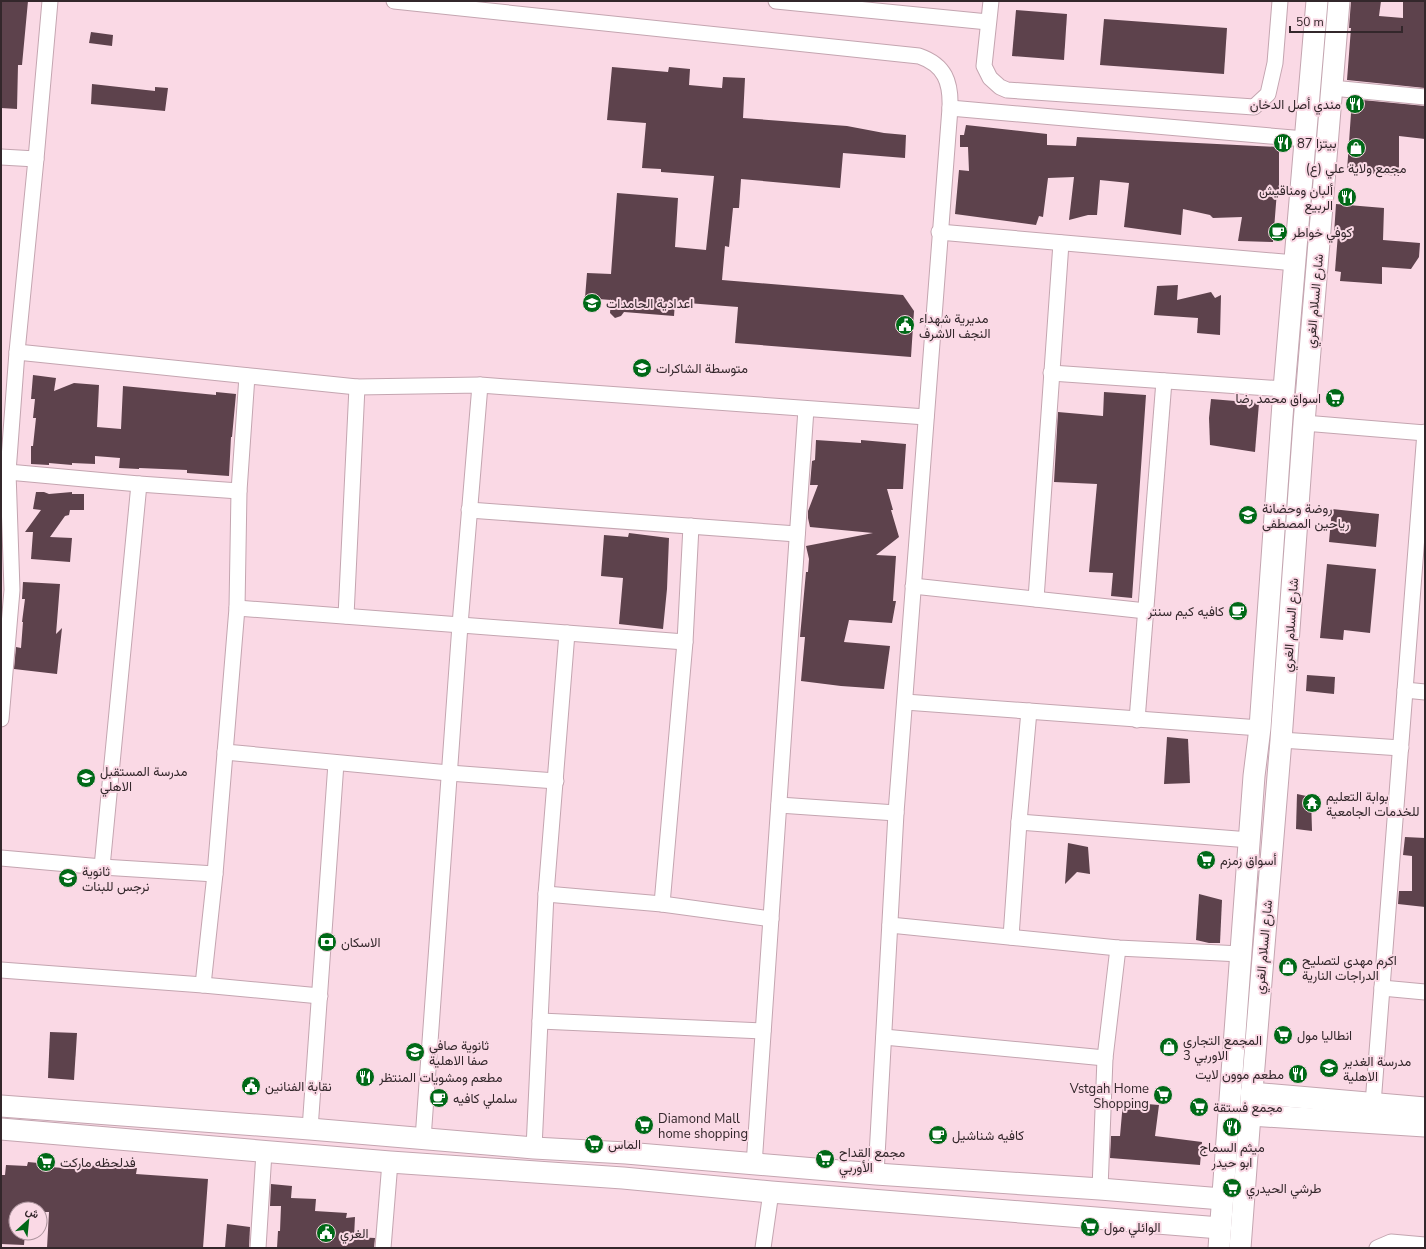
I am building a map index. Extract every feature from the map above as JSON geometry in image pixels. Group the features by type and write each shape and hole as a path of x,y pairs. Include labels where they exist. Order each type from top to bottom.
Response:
{"street":[{"path":"1,719 6,590 8,472 17,352 50,1"},
{"path":"394,1 919,56 934,63 945,75 949,83 950,108 939,232 896,813 876,1174"},
{"path":"776,1 841,4 988,22"},
{"path":"991,1 984,66 990,78 995,83 1007,90 1254,107 1268,94 1275,63 1280,1"},
{"name":"شارع السلام الغري","path":"1220,1238 1254,776 1260,728 1284,389 1317,1"},
{"name":"شارع السلام الغري","path":"1240,1248 1281,740 1304,423 1339,1"},
{"path":"1314,42 1335,44"},
{"path":"1332,88 1425,97"},
{"path":"950,108 1306,139"},
{"path":"1,157 36,159"},
{"path":"939,232 1295,263"},
{"path":"1036,599 1061,243"},
{"path":"17,352 357,387 480,385 926,417"},
{"path":"1051,373 1284,389"},
{"path":"203,985 215,874 237,608 239,491 247,376"},
{"path":"1137,720 1164,381"},
{"path":"423,1139 460,625 480,385"},
{"path":"346,616 357,387"},
{"path":"754,1165 806,409"},
{"path":"1304,423 1425,433 1419,583 1405,690 1373,1104"},
{"path":"8,472 139,484 239,491"},
{"path":"102,867 139,484"},
{"path":"469,510 798,534"},
{"path":"662,904 685,642 692,526"},
{"path":"913,586 1146,611"},
{"path":"237,608 685,642"},
{"path":"534,1148 546,894 567,633"},
{"path":"1405,690 1425,692"},
{"path":"905,702 1260,728"},
{"path":"1011,937 1029,711"},
{"path":"1281,740 1401,748"},
{"path":"225,752 449,773 556,781"},
{"path":"310,1129 336,763"},
{"path":"1254,776 1277,778"},
{"path":"779,804 896,813"},
{"path":"1019,822 1250,840"},
{"path":"1,858 102,867 215,874"},
{"path":"546,894 662,904 771,919"},
{"path":"890,925 1118,948 1241,954"},
{"path":"1100,1189 1105,1058 1118,948"},
{"path":"1,970 203,985 320,996"},
{"path":"1382,988 1425,992"},
{"path":"540,1021 763,1031"},
{"path":"884,1037 1105,1058"},
{"path":"1252,1093 1425,1108"},
{"path":"1,1106 310,1129 534,1148 626,1153 754,1165 1222,1199"},
{"path":"84,1136 87,1113"},
{"path":"1250,1115 1425,1126"},
{"path":"1,1129 390,1162 623,1178 1220,1238"},
{"path":"258,1248 264,1152"},
{"path":"623,1178 626,1153"},
{"path":"383,1248 390,1162"},
{"path":"763,1248 770,1192"},
{"path":"1377,1248 1391,1242 1425,1245"}],"building":[{"path":"1,1 28,1 22,65 18,65 17,109 1,108"},
{"path":"1351,1 1381,1 1379,16 1403,18 1403,1 1425,1 1425,88 1347,80 1351,28 1349,28"},
{"path":"1016,10 1067,14 1064,60 1012,56"},
{"path":"1104,19 1227,28 1224,74 1100,65"},
{"path":"91,32 113,35 112,46 89,43"},
{"path":"612,67 668,72 669,67 690,69 689,85 722,88 723,77 745,78 743,118 847,126 884,133 906,135 905,158 843,153 840,188 741,179 739,208 733,208 729,247 725,246 722,280 903,295 914,311 911,357 735,343 738,307 675,302 674,316 624,312 621,316 615,318 610,313 611,300 585,298 587,273 611,274 617,193 678,198 675,247 706,250 714,176 661,172 661,169 642,168 646,123 607,120"},
{"path":"92,84 155,91 155,87 168,88 165,111 91,104"},
{"path":"1352,99 1425,106 1425,139 1399,136 1399,176 1347,171"},
{"path":"966,125 1047,134 1047,145 1076,146 1077,137 1279,147 1279,192 1277,191 1273,242 1238,241 1242,217 1213,218 1210,215 1183,209 1181,235 1124,227 1129,183 1100,180 1097,215 1088,215 1069,220 1074,177 1048,178 1043,217 1039,216 1036,225 955,214 959,170 969,171 968,147 960,147 960,135 964,135"},
{"path":"1336,204 1384,208 1383,240 1420,243 1419,257 1411,269 1382,267 1382,284 1340,281 1341,272 1335,271 1338,234 1334,234"},
{"path":"1178,285 1177,300 1211,292 1215,298 1221,295 1220,335 1197,333 1198,318 1154,315 1157,286"},
{"path":"33,375 56,378 54,391 74,383 99,385 97,427 121,429 123,386 216,395 216,392 236,394 231,437 229,476 187,473 187,470 119,468 120,458 95,456 95,464 31,464 31,446 33,446 36,418 33,418 35,399 31,399"},
{"path":"1104,392 1146,395 1132,598 1111,596 1113,573 1089,572 1097,484 1054,482 1058,412 1103,416"},
{"path":"1211,399 1259,403 1255,452 1210,445 1209,418"},
{"path":"816,440 861,443 861,440 906,444 903,489 887,489 893,510 891,510 899,537 876,555 896,556 893,601 896,601 892,623 849,620 844,642 890,646 884,689 801,681 805,637 800,637 806,572 808,572 809,559 806,546 873,533 810,527 808,511 818,485 810,485 812,461 815,460"},
{"path":"36,492 44,492 49,494 72,492 72,494 84,494 84,510 70,510 69,515 65,516 50,537 72,538 70,562 31,559 33,532 25,532 41,510 33,509"},
{"path":"1332,509 1379,514 1376,547 1329,542"},
{"path":"629,533 669,538 667,589 663,629 619,624 623,578 601,576 604,535 628,537"},
{"path":"1327,564 1376,569 1370,633 1344,630 1343,640 1320,638"},
{"path":"23,582 60,584 56,634 62,628 57,674 14,669 16,647 21,648 25,599 22,599"},
{"path":"1307,675 1335,677 1334,694 1306,691"},
{"path":"1167,737 1188,739 1190,783 1164,784"},
{"path":"1297,794 1311,797 1312,831 1296,829"},
{"path":"1405,837 1425,838 1425,907 1398,904 1399,891 1412,891 1412,856 1403,855"},
{"path":"1068,843 1088,847 1090,874 1077,872 1065,884"},
{"path":"1199,894 1222,900 1220,943 1209,943 1196,940"},
{"path":"50,1032 77,1033 74,1080 48,1078"},
{"path":"1123,1102 1159,1105 1155,1136 1202,1142 1200,1165 1110,1158 1111,1136 1120,1136"},
{"path":"28,1162 49,1164 49,1167 81,1169 81,1165 137,1168 136,1174 208,1179 203,1248 47,1248 49,1212 48,1201 8,1201 8,1241 24,1241 24,1245 1,1244 1,1175 5,1175 6,1165 27,1166"},
{"path":"271,1184 292,1186 291,1198 316,1199 315,1211 347,1213 346,1218 355,1217 354,1237 375,1238 374,1248 277,1248 278,1231 280,1231 281,1206 270,1206"},
{"path":"227,1224 250,1227 249,1248 225,1248"}],"place":[{"name":"مندي أصل الدخان","path":"1355,104"},
{"name":"بيتزا 87","path":"1283,143"},
{"name":"مجمع ولاية علي (ع)","path":"1356,148"},
{"name":"ألبان ومناقيش الربيع","path":"1347,197"},
{"name":"كوفي خواطر","path":"1278,232"},
{"name":"اعدادية الحامدات","path":"592,303"},
{"name":"مديرية شهداء النجف الاشرف","path":"905,325"},
{"name":"متوسطة الشاكرات","path":"642,368"},
{"name":"اسواق محمد رضا","path":"1335,398"},
{"name":"روضة وحضانة رياحين المصطفى","path":"1248,515"},
{"name":"كافيه كيم سنتر","path":"1238,611"},
{"name":"مدرسة المستقبل الاهلي","path":"86,778"},
{"name":"بوابة التعليم للخدمات الجامعية","path":"1312,803"},
{"name":"أسواق زمزم","path":"1206,860"},
{"name":"ثانوية نرجس للبنات","path":"68,878"},
{"name":"الاسكان","path":"327,942"},
{"name":"اكرم مهدي لتصليح الدراجات النارية","path":"1288,967"},
{"name":"انطاليا مول","path":"1283,1035"},
{"name":"المجمع التجاري الاوربي 3","path":"1169,1047"},
{"name":"ثانوية صافي صفا الاهلية","path":"415,1052"},
{"name":"مدرسة الغدير الاهلية","path":"1329,1068"},
{"name":"مطعم موون لايت","path":"1298,1074"},
{"name":"مطعم ومشويات المنتظر","path":"365,1077"},
{"name":"نقابة الفنانين","path":"251,1086"},
{"name":"Vstgah Home Shopping","path":"1163,1095"},
{"name":"سلملي كافيه","path":"439,1098"},
{"name":"مجمع فستقة","path":"1199,1107"},
{"name":"Diamond Mall home shopping","path":"644,1125"},
{"name":"ميثم السماج ابو حيدر","path":"1232,1127"},
{"name":"كافيه شناشيل","path":"938,1135"},
{"name":"الماس","path":"594,1144"},
{"name":"مجمع القداح الأوربي","path":"825,1159"},
{"name":"فدلحظه ماركت","path":"46,1162"},
{"name":"طرشي الحيدري","path":"1232,1188"},
{"name":"الوائلي مول","path":"1090,1227"},
{"name":"الغري","path":"326,1233"}]}
